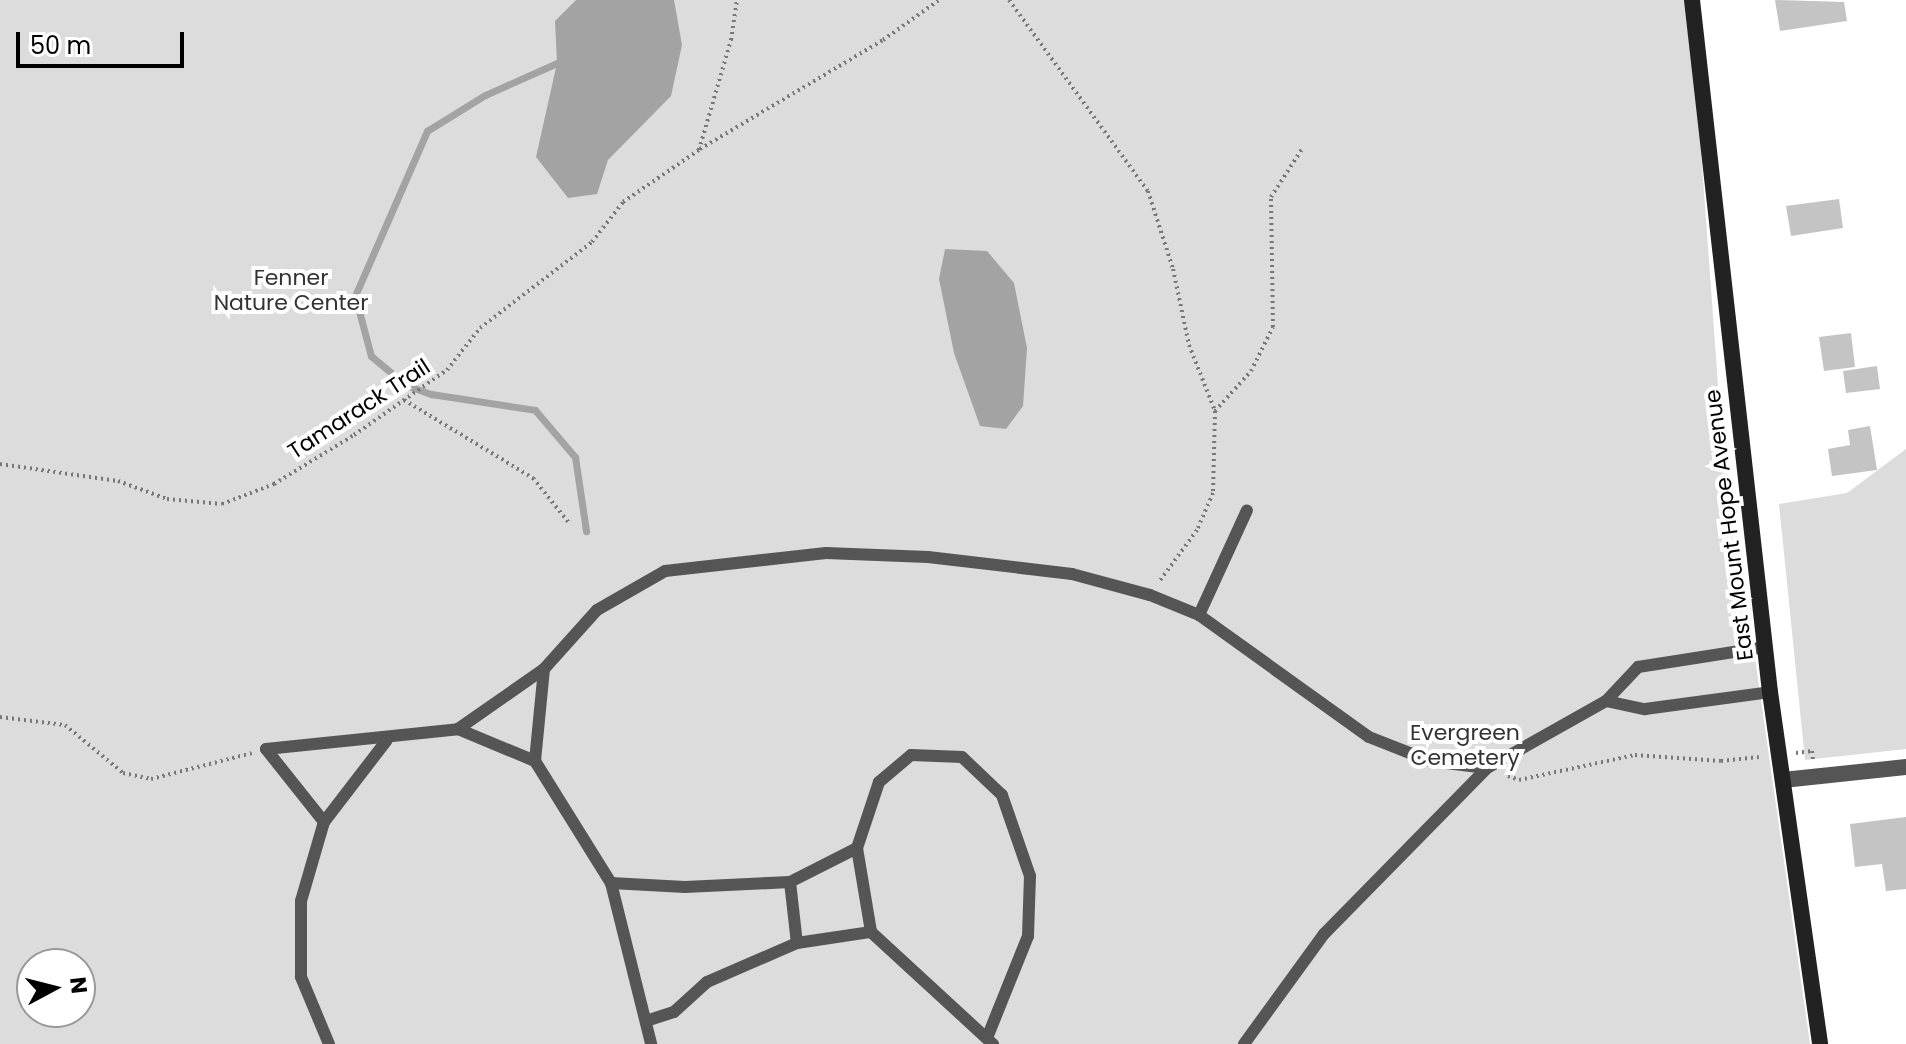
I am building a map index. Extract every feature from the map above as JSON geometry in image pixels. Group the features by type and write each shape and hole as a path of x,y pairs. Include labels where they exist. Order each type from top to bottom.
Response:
{"street":[{"name":"East Mount Hope Avenue","path":"1692,0 1770,692 1820,1044"},
{"path":"1783,780 1906,767"}],"lane":[{"path":"1199,615 1247,510"},
{"path":"266,749 387,740 458,729 544,669 597,610 665,571 826,553 928,557 1072,574 1150,595 1199,615 1369,737 1430,761 1487,768"},
{"path":"1244,1044 1324,934 1487,768 1606,701 1638,667 1765,647"},
{"path":"535,761 544,669"},
{"path":"1606,701 1645,709 1770,692"},
{"path":"458,729 535,761 611,883 649,1020 651,1044"},
{"path":"329,1044 301,977 301,901 324,822 387,740"},
{"path":"266,749 324,822"},
{"path":"911,755 962,757 1002,795 1030,876 1028,936 990,1041 871,932 857,848 879,782 911,755"},
{"path":"611,883 685,887 790,882 857,848"},
{"path":"790,882 797,943"},
{"path":"649,1020 674,1012 707,982 797,943 871,932"}],"path":[{"path":"699,150 731,40 737,0"},
{"name":"Tamarack Trail","path":"0,464 118,481 167,499 222,504 274,484 447,370 480,328 592,242 623,202 699,150 883,40 939,0"},
{"path":"1009,0 1148,191 1173,269 1189,345 1215,411 1213,493 1197,530 1150,595"},
{"path":"1215,411 1251,371 1273,327 1271,197 1302,149"},
{"path":"404,400 533,478 569,523"},
{"path":"0,717 65,725 123,773 151,779 266,749"},
{"path":"1487,768 1519,780 1635,755 1721,761 1757,757"}],"green space":[{"path":"0,0 1690,0 1720,412 1810,1044 0,1044"},
{"path":"1906,449 1906,749 1805,760 1779,504 1847,493"}],"shaded area":[{"path":"576,0 674,0 682,45 671,96 608,160 597,194 568,198 536,157 557,63 555,21"},
{"path":"945,249 987,251 1014,283 1027,348 1023,406 1006,429 980,426 954,353 939,279"}],"building":[{"path":"1775,0 1844,2 1847,21 1780,31"},
{"path":"1839,199 1843,228 1791,236 1786,206"},
{"path":"1851,333 1855,367 1824,371 1819,337"},
{"path":"1877,366 1880,389 1846,393 1843,371"},
{"path":"1870,426 1877,470 1832,476 1828,449 1850,445 1848,430"},
{"path":"1906,817 1906,889 1886,891 1882,864 1855,867 1850,824"}],"waterway":[{"path":"557,63 485,95 427,131 355,296 371,356 406,385 431,394 535,410 575,457 586,531"}],"park label":[{"name":"Fenner Nature Center","path":"291,290"},
{"name":"Evergreen Cemetery","path":"1465,744"}]}
